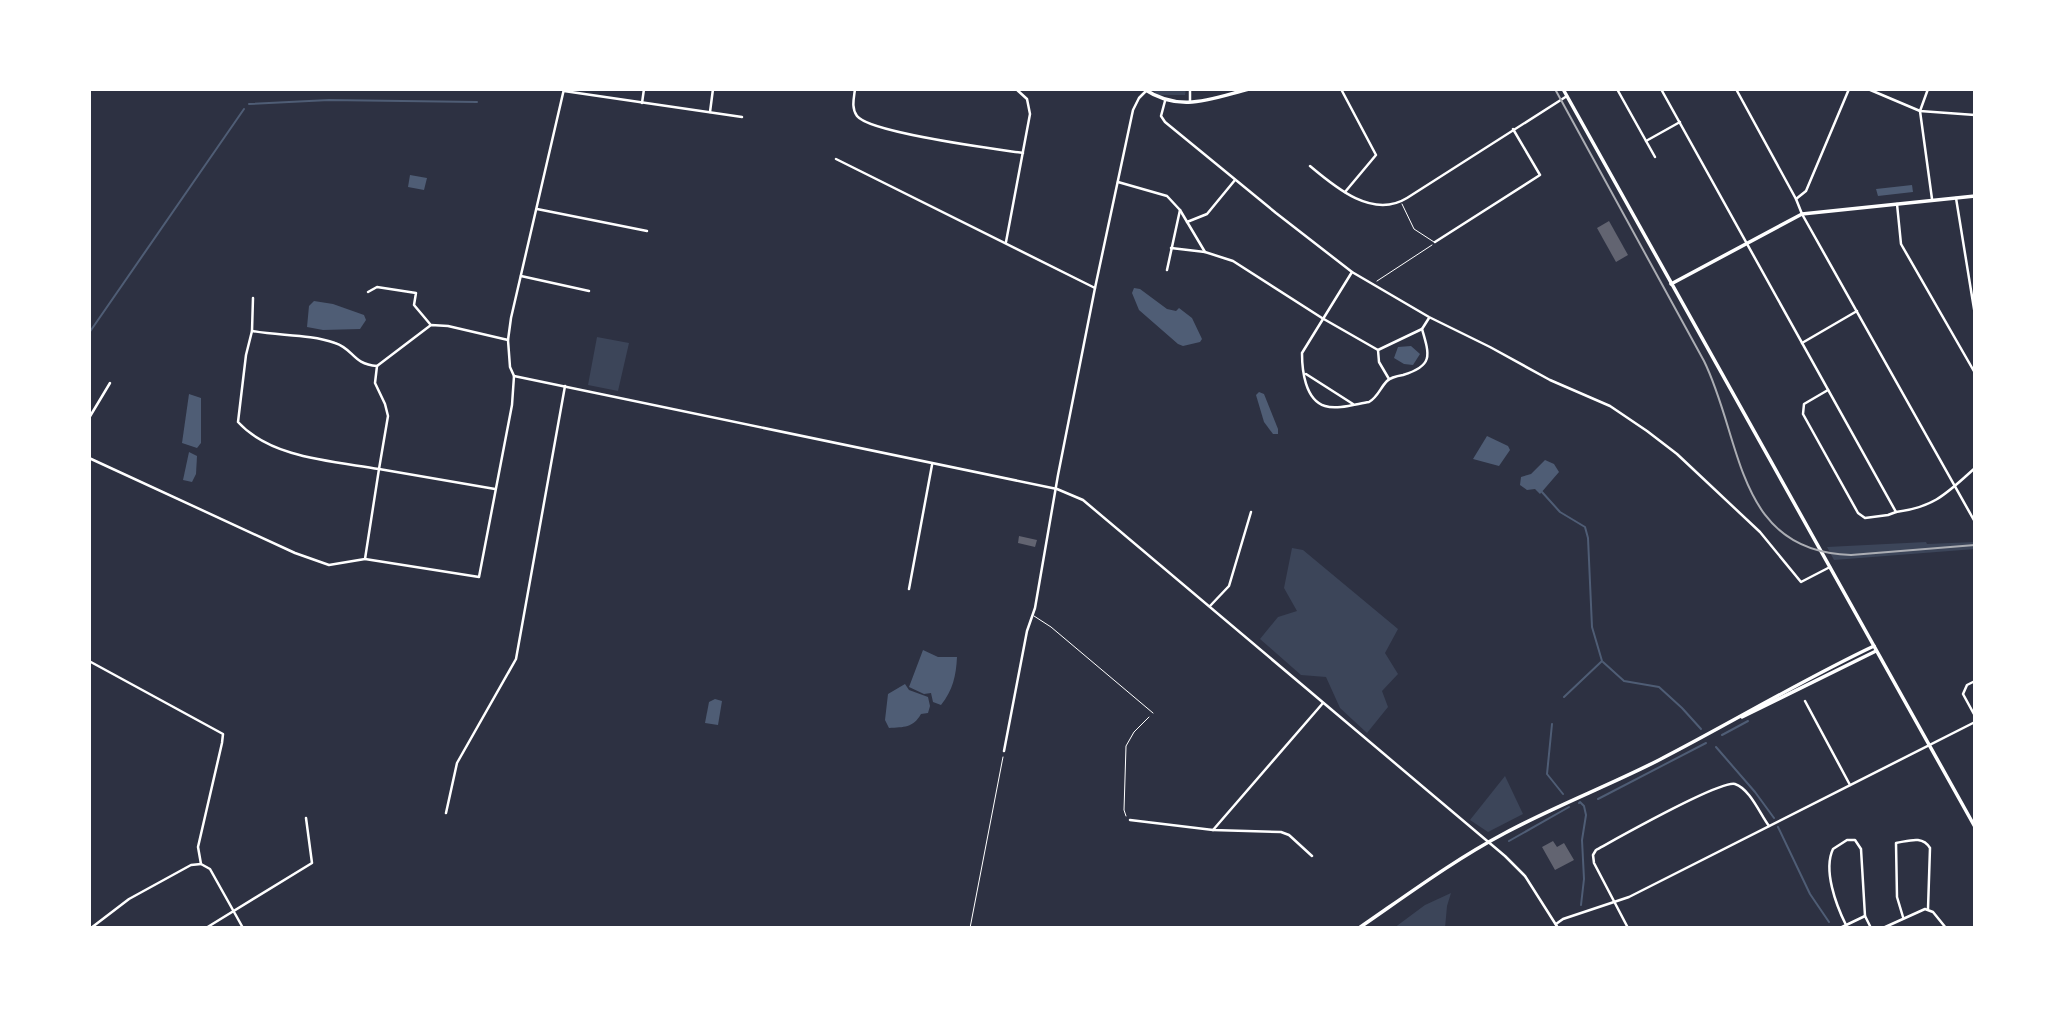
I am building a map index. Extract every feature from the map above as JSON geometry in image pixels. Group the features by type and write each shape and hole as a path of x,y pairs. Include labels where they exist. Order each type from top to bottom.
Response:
{"street":[{"path":"642,103 644,89"},
{"path":"710,112 713,89"},
{"path":"855,89 853,107 859,118 870,124 919,136 1023,153"},
{"path":"1006,243 1030,108 1024,95 1016,89"},
{"path":"1190,89 1190,102"},
{"path":"1004,751 1095,288 1135,104 1145,90 1165,101 1190,102 1249,89"},
{"path":"1341,89 1376,155 1345,192"},
{"path":"1563,89 1975,827"},
{"path":"1616,89 1655,157"},
{"path":"1661,89 1896,512"},
{"path":"1736,89 1802,214 1975,522"},
{"path":"1796,199 1806,191 1849,89"},
{"path":"1868,89 1920,111 1975,115"},
{"path":"1928,89 1920,111 1932,200"},
{"path":"89,458 295,553 329,565 365,559 479,577 511,415 514,376 510,367 508,340 564,90 742,117"},
{"path":"1310,166 1359,200 1390,206 1402,202 1567,96"},
{"path":"1165,101 1161,116 1165,122 1352,272 1429,317 1549,380 1598,400 1647,431 1677,454 1753,525 1801,582 1830,567"},
{"path":"1646,141 1680,122"},
{"path":"1435,242 1540,175 1513,129"},
{"path":"836,159 1095,288"},
{"path":"1187,222 1207,214 1235,180"},
{"path":"1118,182 1160,192 1180,210 1205,252"},
{"path":"1671,284 1802,214 1975,196"},
{"path":"1956,198 1975,315"},
{"path":"1897,204 1901,244 1975,373"},
{"path":"536,209 647,231"},
{"path":"1167,270 1180,210"},
{"path":"1171,248 1205,252 1233,261 1378,350"},
{"path":"1352,272 1302,353 1309,391 1321,405 1329,407 1373,400 1389,379 1415,371 1426,363 1428,350 1422,329"},
{"path":"521,276 589,291"},
{"path":"368,292 377,287 416,293 414,304 431,325"},
{"path":"253,298 252,331 246,355 238,422 251,436 299,455 495,489"},
{"path":"1802,343 1857,311"},
{"path":"1378,350 1422,329 1429,317"},
{"path":"252,331 321,338 340,344 363,365 377,366 431,325 448,326 508,340"},
{"path":"1378,350 1379,362 1389,379"},
{"path":"365,559 388,416 375,383 377,366"},
{"path":"1304,373 1353,404"},
{"path":"514,376 1057,489 1090,504 1488,842 1525,876 1557,926 1563,919 1615,902 1975,722"},
{"path":"89,418 110,383"},
{"path":"446,813 457,763 516,659 565,386"},
{"path":"1829,389 1804,404 1803,414 1861,516 1865,518 1888,515 1926,506 1975,468"},
{"path":"909,589 932,465"},
{"path":"1209,606 1229,586 1251,512"},
{"path":"1359,928 1488,842 1568,801 1656,762 1737,719 1757,705 1875,648"},
{"path":"89,661 223,734 198,848 201,864"},
{"path":"1975,681 1963,689 1975,716"},
{"path":"1805,701 1850,785"},
{"path":"1213,830 1323,703"},
{"path":"1628,928 1594,863 1593,855 1596,850 1722,785 1737,785 1769,826"},
{"path":"206,928 312,863 306,818"},
{"path":"1130,820 1213,830 1281,832 1289,835 1312,856"},
{"path":"1903,917 1897,897 1896,843 1919,839 1926,842 1930,848 1928,909"},
{"path":"1846,925 1833,897 1830,856 1833,849 1847,840 1855,840 1861,849 1865,916 1871,928"},
{"path":"91,928 129,899 191,864 201,864 210,869 243,928"},
{"path":"1883,928 1921,909 1928,909 1946,928"},
{"path":"1840,928 1865,916"}],"lane":[{"path":"1402,202 1414,229 1435,242"},
{"path":"1032,615 1051,627 1153,713"}],"path":[{"path":"1373,284 1435,242"},
{"path":"1130,820 1124,810 1126,746 1134,732 1153,713"},
{"path":"970,928 1004,751"}],"shaded area":[{"path":"1151,89 1186,89 1185,95 1158,95"},
{"path":"410,175 427,178 424,190 408,187"},
{"path":"1912,185 1913,192 1878,196 1876,189"},
{"path":"1134,288 1140,289 1167,309 1176,311 1179,308 1192,318 1202,339 1200,342 1183,346 1178,344 1139,310 1132,293"},
{"path":"314,301 333,304 364,315 366,320 360,329 323,330 307,327 309,306"},
{"path":"597,337 629,343 618,391 588,385"},
{"path":"1411,346 1420,354 1413,365 1404,364 1394,358 1398,347"},
{"path":"1259,392 1264,394 1278,434 1273,434 1264,422 1256,395"},
{"path":"189,394 201,398 201,443 197,448 182,443"},
{"path":"1487,436 1508,446 1510,450 1499,466 1473,459"},
{"path":"189,452 197,456 196,474 192,482 183,480"},
{"path":"1545,460 1554,464 1559,472 1540,494 1535,489 1527,490 1520,485 1521,477 1531,474"},
{"path":"1975,542 1975,549 1834,560 1827,547"},
{"path":"1292,548 1303,550 1398,629 1385,653 1398,674 1382,691 1388,707 1367,733 1340,708 1326,677 1301,675 1260,639 1278,617 1297,611 1284,588"},
{"path":"923,650 938,657 957,657 953,682 941,705 933,702 931,693 924,694 909,687"},
{"path":"905,684 909,690 928,697 928,713 921,714 908,726 889,728 885,720 888,694"},
{"path":"715,699 722,701 718,725 705,723 709,702"},
{"path":"1505,776 1523,814 1488,832 1470,820"},
{"path":"1451,893 1445,928 1394,928 1425,905"}],"building":[{"path":"1609,221 1628,255 1616,262 1597,228"},
{"path":"1019,536 1037,540 1035,547 1018,543"},
{"path":"1553,841 1557,847 1564,843 1574,860 1555,870 1542,847"}],"waterway":[{"path":"249,104 329,100 477,102"},
{"path":"89,333 244,109"},
{"path":"1542,492 1560,512 1585,527 1588,538 1592,627 1602,661 1564,697"},
{"path":"1603,662 1624,681 1659,687 1701,729"},
{"path":"1722,735 1748,721"},
{"path":"1552,724 1547,774 1563,794"},
{"path":"1598,799 1706,743"},
{"path":"1716,747 1774,818"},
{"path":"1579,803 1584,806 1586,815 1582,840 1584,879 1581,905"},
{"path":"1509,841 1569,807"},
{"path":"1778,827 1810,894 1829,922"}],"railway":[{"path":"1555,89 1704,361 1717,392 1737,456 1764,513 1785,535 1813,549 1851,555 1975,545"}]}
